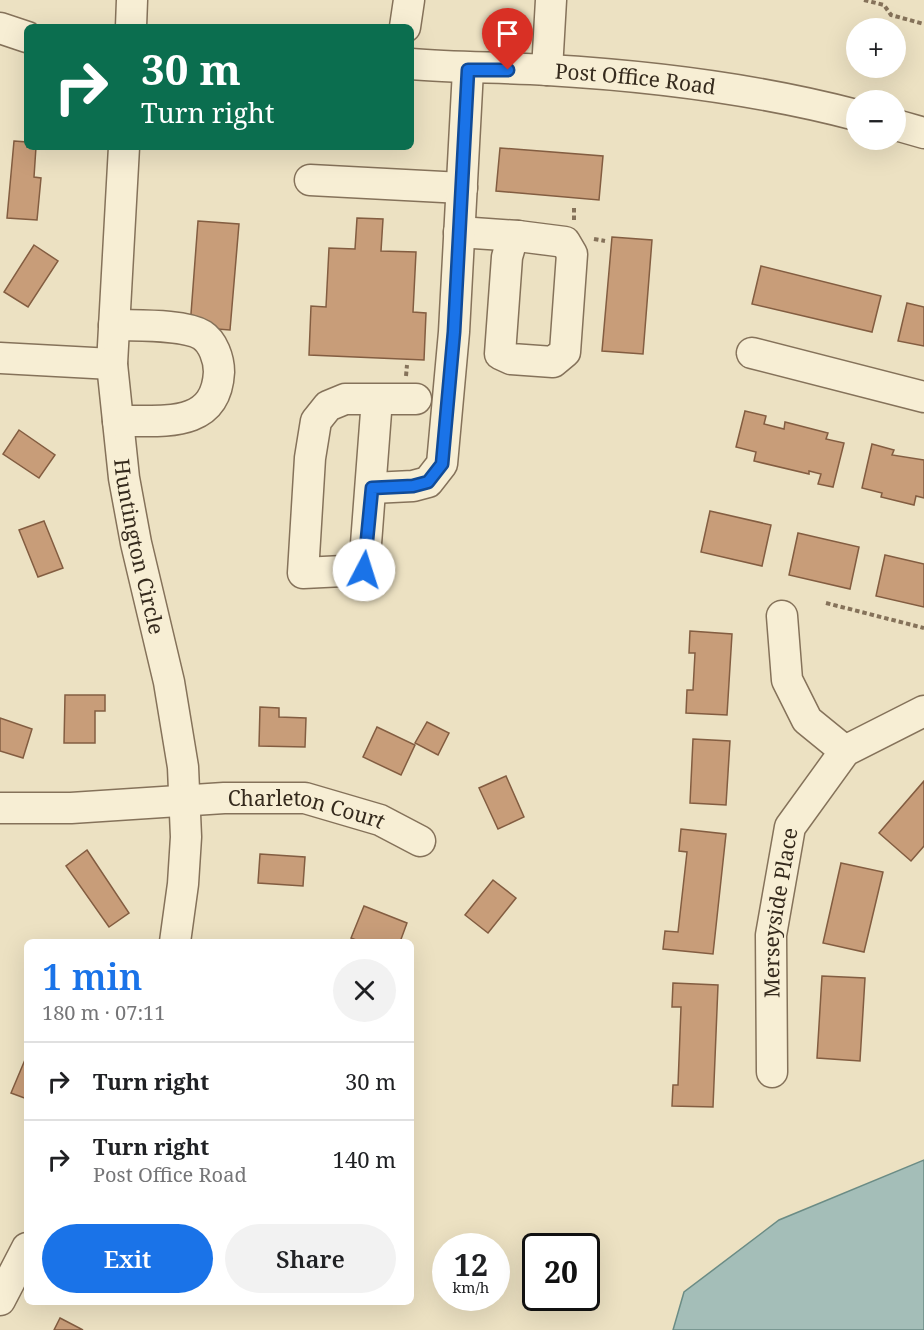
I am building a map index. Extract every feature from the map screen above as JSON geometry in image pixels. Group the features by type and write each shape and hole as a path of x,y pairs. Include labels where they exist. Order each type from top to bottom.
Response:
{"street":[{"path":"131,24 132,0"},
{"path":"405,24 409,0"},
{"path":"547,70 550,0"},
{"path":"0,28 24,36"},
{"path":"0,52 24,47"},
{"name":"Post Office Road","path":"414,64 468,70 547,70 722,89 809,103 846,112"},
{"path":"372,488 413,486 428,482 442,464 448,412 468,70"},
{"path":"906,128 924,133"},
{"name":"Huntington Circle","path":"124,150 112,364 124,478 136,543 179,733 185,802 183,884 175,939"},
{"path":"310,180 462,188"},
{"path":"459,232 518,236"},
{"path":"114,325 178,329 202,335 217,356 219,369 215,395 207,407 193,415 177,420 118,421"},
{"path":"752,353 924,397"},
{"path":"0,358 112,364"},
{"path":"377,399 364,570 303,573 310,458 316,421 328,406 345,399 377,399 416,399"},
{"path":"782,616 787,680 807,720 845,751"},
{"name":"Merseyside Place","path":"772,1072 771,935 790,827 845,751 924,711"},
{"name":"Charleton Court","path":"0,808 185,802 224,798 305,798 380,820 420,841"},
{"path":"0,1299 14,1260"}],"path":[{"path":"864,0 884,5 891,15 924,24"},
{"path":"826,603 924,628"}],"water":[{"path":"924,1160 924,1330 673,1330 684,1292 779,1220"}],"building":[{"path":"14,141 24,142 24,150 36,150 34,177 41,178 37,220 7,218"},
{"path":"500,148 603,156 599,200 496,191"},
{"path":"357,218 383,219 381,251 416,252 413,312 426,313 424,360 309,355 311,306 326,307 329,248 355,249"},
{"path":"198,221 239,224 230,330 190,327"},
{"path":"612,237 652,240 643,354 602,351"},
{"path":"34,245 58,261 28,307 4,292"},
{"path":"761,266 881,296 872,332 752,304"},
{"path":"907,303 924,307 924,346 898,341"},
{"path":"745,411 766,416 764,424 784,429 785,422 828,433 826,439 844,443 833,487 818,484 821,474 809,471 809,474 754,461 756,452 736,447"},
{"path":"19,430 55,455 39,478 3,454"},
{"path":"872,444 894,450 892,455 924,460 924,498 916,496 914,505 881,497 882,493 862,488"},
{"path":"710,511 771,525 762,566 701,552"},
{"path":"44,521 63,568 38,577 19,530"},
{"path":"798,533 859,547 850,589 789,575"},
{"path":"885,555 924,564 924,607 876,596"},
{"path":"690,631 732,634 727,715 686,713 687,690 693,690 695,653 689,653"},
{"path":"65,695 105,695 105,711 95,711 95,743 64,743"},
{"path":"260,707 279,708 279,717 306,718 305,747 259,746"},
{"path":"0,718 32,729 23,758 0,751"},
{"path":"427,722 449,733 438,755 415,743"},
{"path":"377,727 415,745 401,775 363,757"},
{"path":"693,739 730,741 726,805 690,803"},
{"path":"506,776 524,817 498,829 479,788"},
{"path":"924,781 924,846 911,861 879,833"},
{"path":"681,829 726,834 713,954 663,949 665,931 678,932 687,852 679,851"},
{"path":"87,850 129,913 109,927 66,866"},
{"path":"260,854 305,857 303,886 258,883"},
{"path":"841,863 883,872 864,952 823,943"},
{"path":"493,880 516,898 488,933 465,915"},
{"path":"364,906 407,923 401,939 351,938"},
{"path":"822,976 865,978 860,1061 817,1058"},
{"path":"673,983 718,985 713,1107 672,1106 673,1085 678,1085 681,1007 672,1007"},
{"path":"24,1062 24,1098 11,1093"},
{"path":"60,1318 83,1330 54,1330"}],"route":[{"path":"364,570 372,488 413,486 428,482 442,464 447,435 454,332 468,70 508,70"}]}
